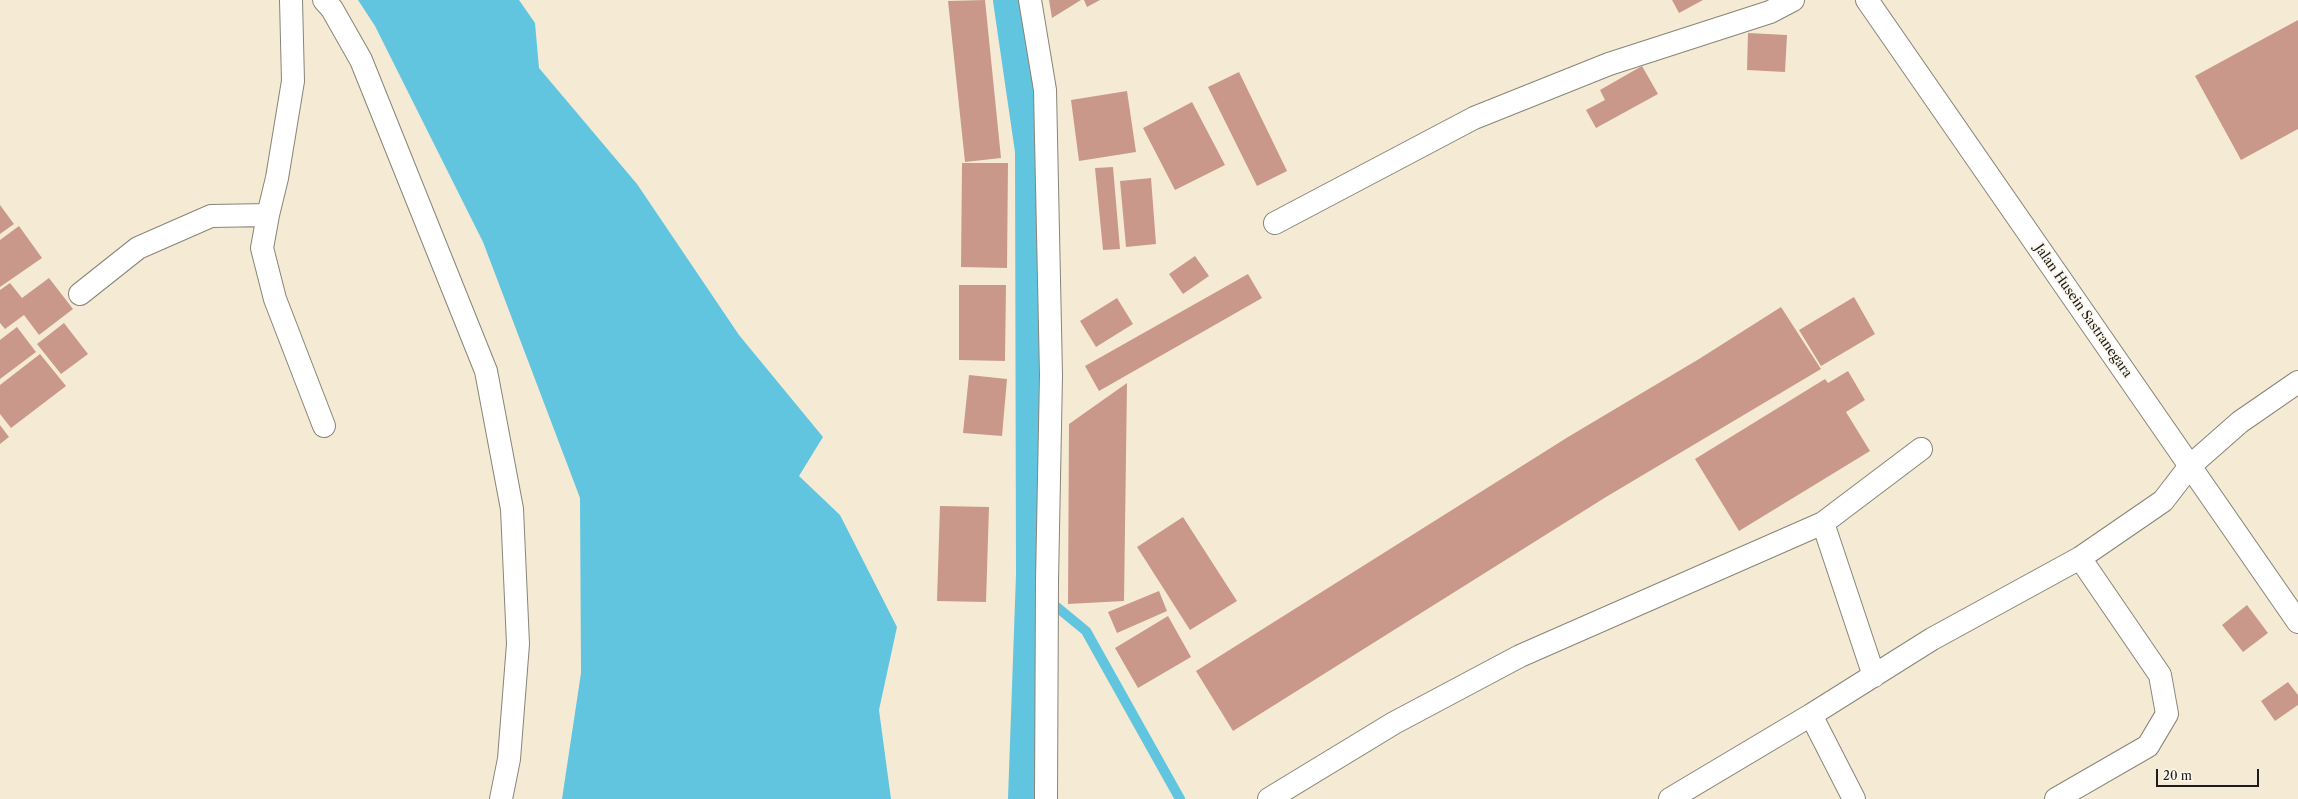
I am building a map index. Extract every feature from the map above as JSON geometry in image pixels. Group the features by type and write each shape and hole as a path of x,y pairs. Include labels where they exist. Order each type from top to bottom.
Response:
{"street":[{"path":"291,0 293,81 277,178 262,248 275,299 324,426"},
{"path":"324,0 332,9 361,60 486,371 512,509 518,644 509,759 501,799"},
{"path":"1030,0 1045,90 1051,375 1046,581 1048,624 1046,799"},
{"path":"1275,223 1474,118 1609,64 1770,12 1793,0"},
{"name":"Jalan Husein Sastranegara","path":"1867,0 2298,622"},
{"path":"80,294 138,248 211,216 268,215"},
{"path":"1670,799 1874,676 1932,638 2080,558 2163,501 2190,466 2240,422 2294,384"},
{"path":"1269,799 1394,723 1520,656 1823,523 1921,450"},
{"path":"1823,523 1874,676"},
{"path":"2056,799 2148,746 2168,714 2160,675 2080,558"},
{"path":"1810,715 1854,799"}],"water":[{"path":"358,0 519,0 535,23 539,68 637,184 739,335 823,437 799,476 840,515 897,627 879,710 891,799 562,799 581,673 580,498 483,242 375,26"}],"building":[{"path":"985,0 1001,158 965,162 948,1"},
{"path":"1049,0 1081,0 1052,18"},
{"path":"1084,0 1100,0 1087,7"},
{"path":"1672,0 1703,0 1679,13"},
{"path":"2298,20 2298,129 2241,160 2195,76"},
{"path":"1748,33 1787,35 1785,72 1747,70"},
{"path":"1642,66 1658,94 1596,128 1586,110 1605,100 1600,90"},
{"path":"1239,72 1287,171 1257,186 1208,87"},
{"path":"1127,91 1136,152 1079,161 1071,100"},
{"path":"1192,102 1225,165 1175,190 1143,128"},
{"path":"962,163 1008,163 1007,268 961,267"},
{"path":"1113,167 1120,249 1103,250 1095,168"},
{"path":"1151,178 1156,244 1126,247 1120,181"},
{"path":"0,205 14,224 0,234"},
{"path":"19,226 42,258 0,287 0,240"},
{"path":"1195,256 1209,276 1183,294 1169,274"},
{"path":"1248,274 1262,298 1099,391 1085,366"},
{"path":"49,278 73,309 39,335 24,315 5,329 0,323 0,290 10,283 22,298"},
{"path":"959,285 1006,285 1005,361 959,360"},
{"path":"1854,297 1875,334 1821,366 1799,330"},
{"path":"1117,298 1133,324 1096,347 1080,321"},
{"path":"1781,307 1821,369 1606,497 1233,731 1196,671 1568,437 1699,359"},
{"path":"64,323 88,354 61,374 37,344"},
{"path":"17,327 36,352 0,379 0,340"},
{"path":"40,354 66,386 11,428 0,414 0,385"},
{"path":"1848,371 1865,400 1846,412 1870,451 1739,531 1695,459 1825,379 1828,383"},
{"path":"969,375 1007,379 1002,436 963,433"},
{"path":"1127,383 1124,601 1068,604 1069,424"},
{"path":"0,425 9,437 0,444"},
{"path":"940,506 989,507 986,602 937,601"},
{"path":"1183,517 1237,601 1190,630 1137,547"},
{"path":"1159,591 1167,611 1117,633 1108,612"},
{"path":"2247,605 2268,633 2243,652 2222,625"},
{"path":"1168,616 1191,657 1138,688 1115,648"},
{"path":"2288,682 2298,695 2298,705 2275,721 2261,701"}],"waterway":[{"path":"1011,0 1033,151 1034,575 1026,799"},
{"path":"1034,575 1047,599 1086,631 1180,799"}]}
